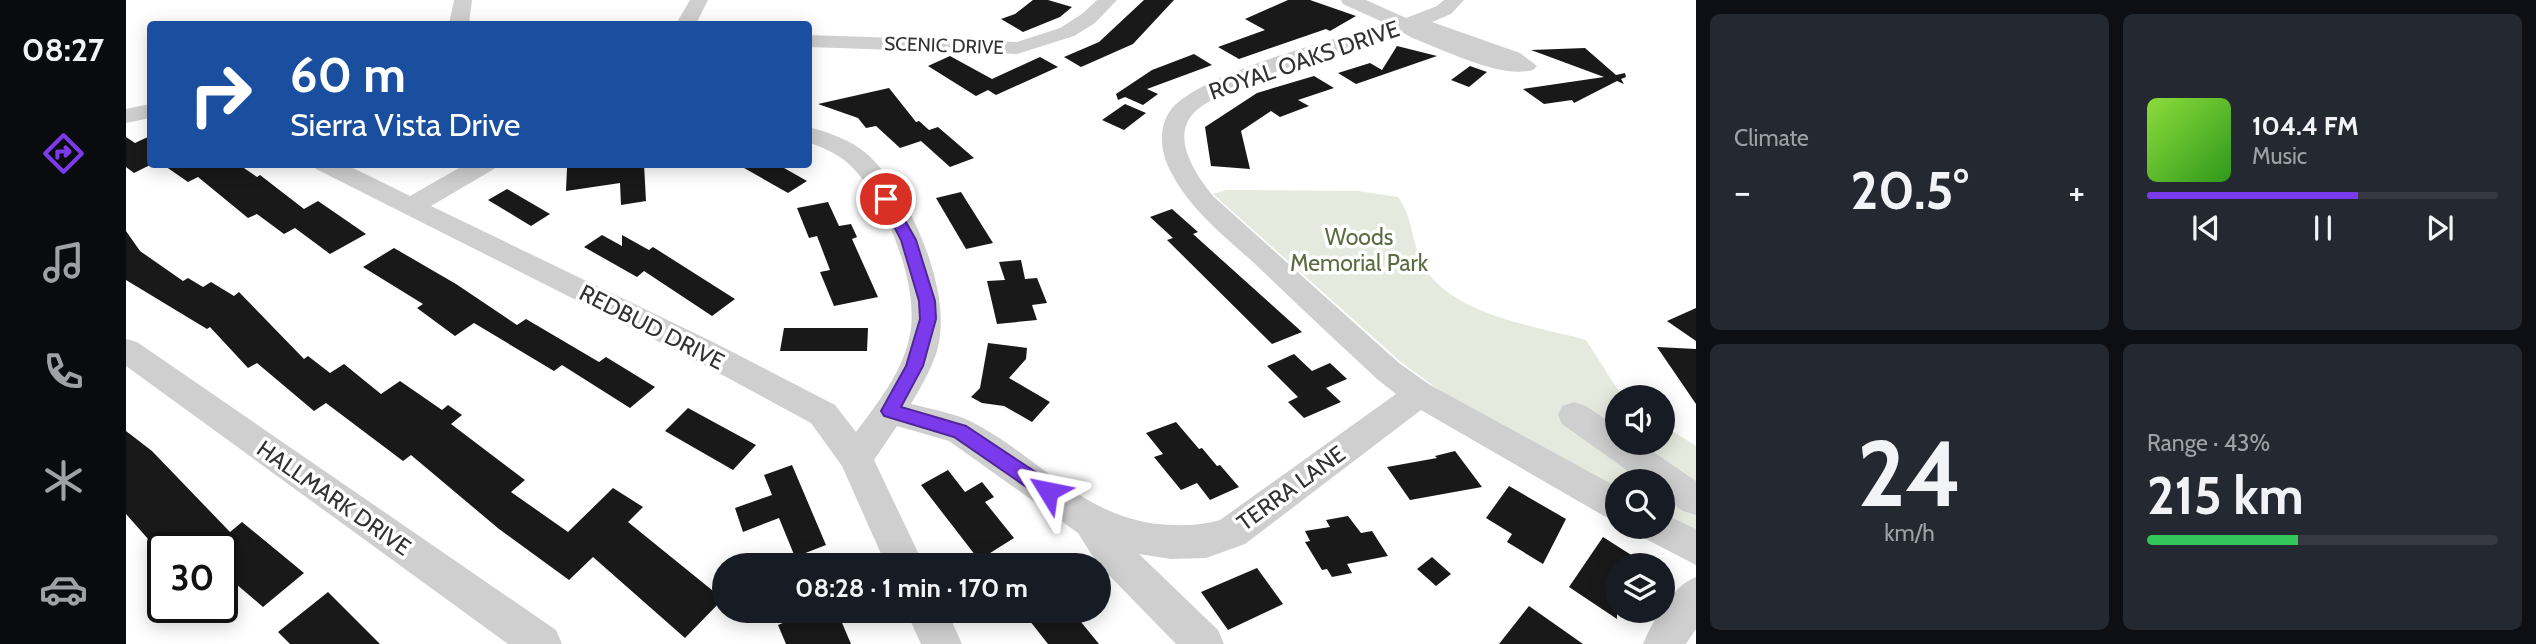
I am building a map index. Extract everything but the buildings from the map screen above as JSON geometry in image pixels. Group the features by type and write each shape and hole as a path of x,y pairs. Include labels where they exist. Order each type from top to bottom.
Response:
{"street":[{"path":"460,21 463,0"},
{"path":"688,21 699,0"},
{"name":"SCENIC DRIVE","path":"812,41 1017,48 1051,39 1077,28 1095,15 1108,0"},
{"path":"1350,0 1406,25 1419,34 1510,66 1526,66 1513,57 1433,28 1406,25"},
{"name":"ROYAL OAKS DRIVE","path":"1455,0 1436,14 1214,88 1194,98 1181,112 1175,127 1176,160 1205,203 1388,371 1419,394 1605,498"},
{"path":"126,116 147,112"},
{"path":"812,136 852,155 869,171 909,240 924,291 928,319 915,366 890,411 856,458"},
{"name":"REDBUD DRIVE","path":"334,168 811,406 831,423 856,458 900,553"},
{"path":"411,206 478,168"},
{"name":"HALLMARK DRIVE","path":"126,351 542,644"},
{"name":"TERRA LANE","path":"890,411 960,431 1091,522 1133,537 1171,542 1206,541 1232,532 1419,394"},
{"path":"1574,415 1696,500"},
{"path":"1091,522 1111,551 1204,644"},
{"path":"1675,537 1696,548"},
{"path":"1663,644 1696,595"},
{"path":"932,623 942,644"}],"green space":[{"name":"Woods Memorial Park","path":"1226,190 1358,191 1398,197 1407,212 1422,262 1434,280 1451,294 1494,315 1586,340 1615,385 1605,385 1605,455 1675,455 1675,433 1696,446 1696,531 1675,520 1675,469 1605,469 1605,481 1443,393 1401,362 1213,194"}],"route":[{"path":"886,199 909,240 927,301 928,319 921,352 901,396 890,411 960,431 1048,491"}]}
